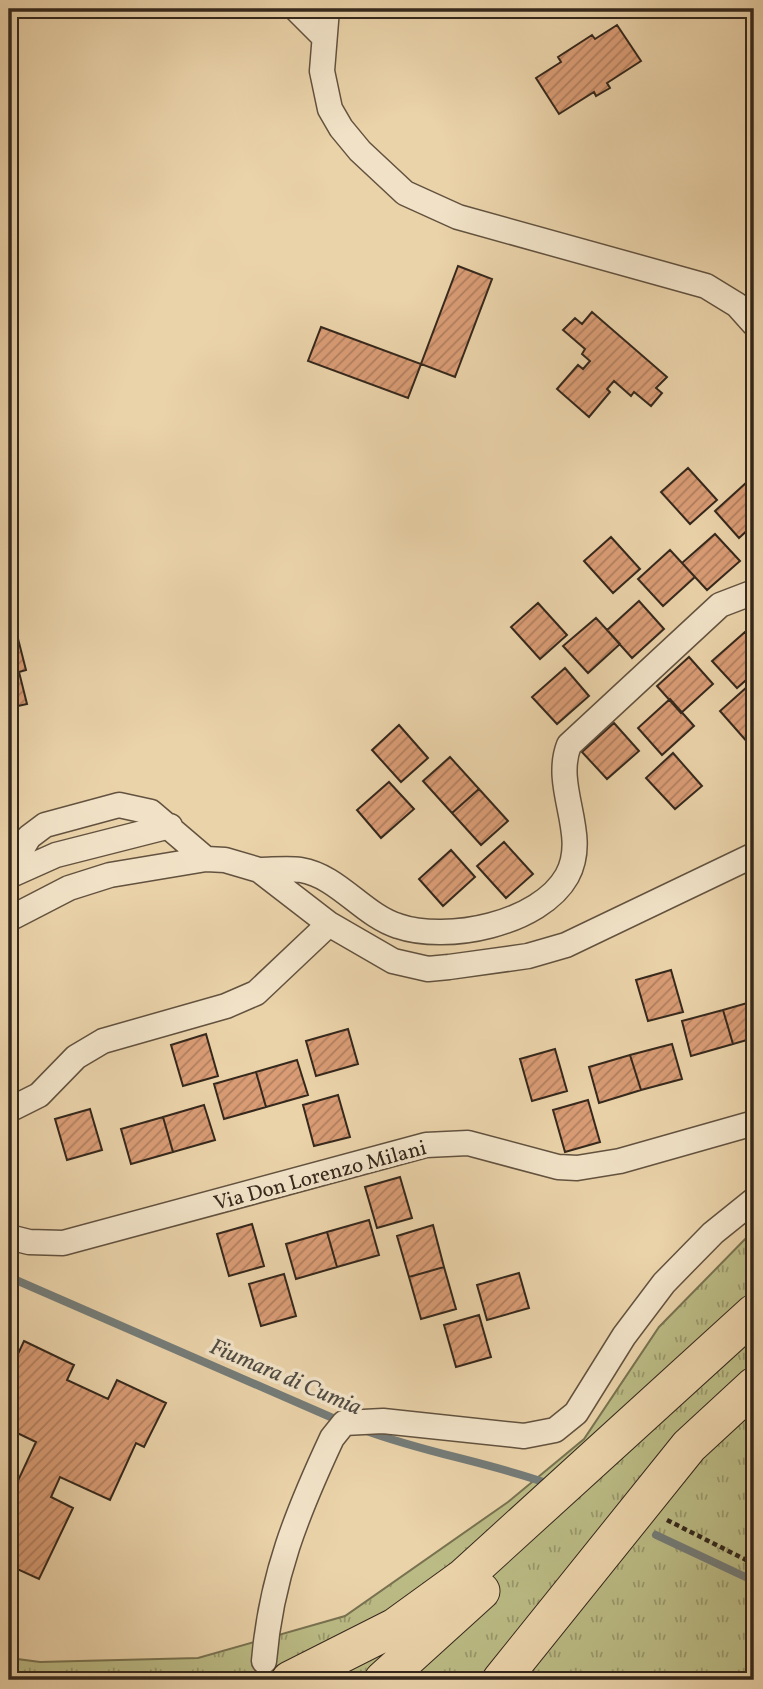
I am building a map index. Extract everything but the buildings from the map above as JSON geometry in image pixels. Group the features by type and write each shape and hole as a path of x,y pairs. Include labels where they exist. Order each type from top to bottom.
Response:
{"highway":[{"path":"277,1670 395,1627 464,1577 754,1313"},
{"path":"383,1680 754,1333"},
{"path":"501,1680 689,1446 754,1386"},
{"path":"525,1680 580,1615 682,1480 720,1440 754,1414"}],"street":[{"path":"296,9 323,36"},
{"path":"327,9 322,71 330,109 360,150 405,193 458,217 705,286 737,305 754,324"},
{"path":"258,870 302,870 333,886 382,919 412,930 486,926 535,908 557,889 573,862 574,831 564,768 569,745 720,605 754,592"},
{"path":"9,870 29,837 45,825 119,805 151,813 170,826 206,859"},
{"path":"9,876 55,855 170,826"},
{"path":"9,919 89,880 206,859 241,863 258,870 329,924 378,953 410,966 428,969 528,956 587,936 754,855"},
{"path":"9,1110 39,1094 76,1057 103,1041 226,1006 256,993 329,924"},
{"name":"Via Don Lorenzo Milani","path":"9,1237 47,1244 79,1240 426,1145 468,1143 558,1167 577,1168 620,1161 754,1123"},
{"path":"277,1670 273,1599 285,1546 332,1438 344,1423 383,1421 524,1436 555,1430 576,1413 624,1336 664,1283 713,1233 754,1200"}],"path":[{"path":"666,1520 754,1564"}],"green space":[{"path":"754,1230 754,1680 9,1680 9,1658 40,1662 198,1658 345,1616 508,1502 584,1439 659,1327"}],"waterway":[{"name":"Fiumara di Cumia","path":"9,1277 342,1422"},
{"name":"Fiumara di Cumia","path":"364,1430 549,1484"},
{"name":"Fiumara di Cumia","path":"656,1535 754,1581"}],"tunnel":[{"path":"264,1661 264,1680"}]}
